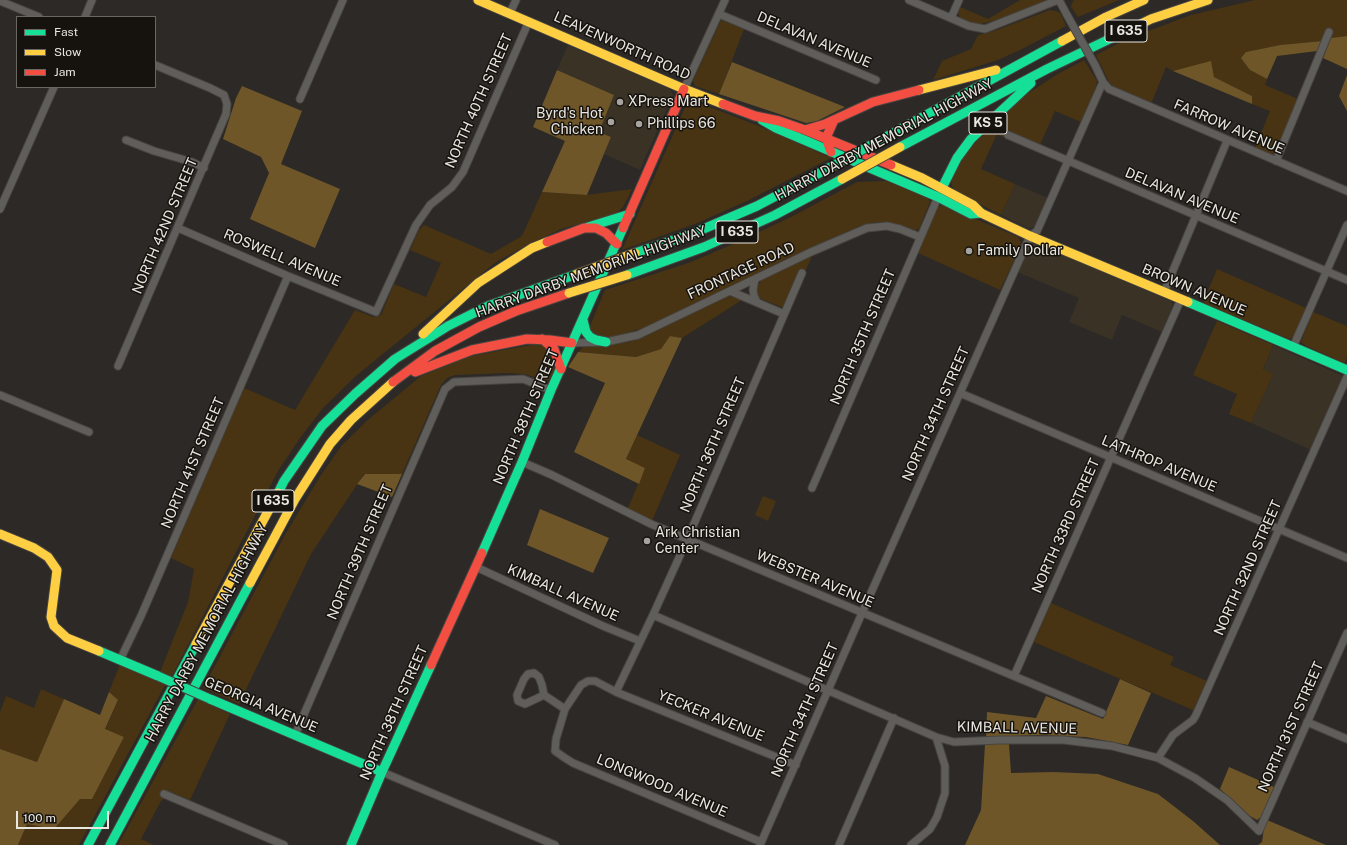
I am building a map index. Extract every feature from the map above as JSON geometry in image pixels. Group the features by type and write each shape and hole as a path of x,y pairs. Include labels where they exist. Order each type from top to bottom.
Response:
{"main road":[{"name":"LEAVENWORTH ROAD","path":"478,0 684,89 755,116 776,128 938,197 971,214 981,213"},
{"name":"HARRY DARBY MEMORIAL HIGHWAY","path":"88,845 284,481 322,426 395,359 448,326 488,306 694,233 750,209 1106,17 1144,0"},
{"name":"HARRY DARBY MEMORIAL HIGHWAY","path":"110,845 295,499 330,444 351,420 393,382 435,351 479,327 516,311 704,248 775,215 1046,69 1151,19 1208,0"},
{"path":"805,130 834,120 873,102 1016,65"},
{"name":"KS 5","path":"938,197 957,158 971,139 1046,69"},
{"name":"NORTH 38TH STREET","path":"351,845 382,772 476,567 522,462 551,390 617,244 684,89"},
{"name":"LEAVENWORTH ROAD","path":"755,116 779,121 826,138 942,188 973,205 981,213 1030,236"},
{"path":"831,152 826,138 834,120"},
{"path":"395,359 478,283 532,248 584,228 630,214"},
{"path":"584,228 596,228 606,233 617,244"},
{"name":"BROWN AVENUE","path":"1030,236 1347,370"},
{"path":"583,320 586,332 590,337 606,342"},
{"path":"393,382 424,368 472,350 527,339 542,339 572,343"},
{"path":"542,339 554,349 561,368"},
{"name":"GEORGIA AVENUE","path":"0,534 34,548 48,557 57,570 51,617 54,626 67,638 382,772"}],"street":[{"path":"85,16 92,0"},
{"path":"300,99 343,0"},
{"name":"NORTH 40TH STREET","path":"510,13 516,0"},
{"name":"NORTH 38TH STREET","path":"684,89 725,0"},
{"path":"909,0 969,26 985,29 1059,0 1095,64 1103,82"},
{"path":"951,18 959,0"},
{"path":"0,1 36,16"},
{"name":"DELAVAN AVENUE","path":"719,14 876,80"},
{"name":"NORTH 40TH STREET","path":"376,312 416,225 430,206 452,187 463,172 529,21"},
{"path":"1276,161 1328,32"},
{"name":"NORTH 42ND STREET","path":"118,366 226,114 227,104 224,95 156,65"},
{"name":"FARROW AVENUE","path":"1103,82 1109,89 1115,92 1347,192"},
{"name":"NORTH 34TH STREET","path":"761,843 1030,236 1037,231 1103,82"},
{"path":"0,208 54,88"},
{"name":"DELAVAN AVENUE","path":"1008,135 1068,162 1347,280"},
{"path":"126,140 154,151 192,162 204,168"},
{"path":"1164,292 1227,141"},
{"name":"NORTH 35TH STREET","path":"812,488 938,197"},
{"path":"1293,347 1347,225"},
{"name":"FRONTAGE ROAD","path":"572,343 606,342 638,335 824,246 867,228 887,226 900,229 920,237"},
{"name":"ROSWELL AVENUE","path":"178,228 288,276 376,312"},
{"name":"NORTH 36TH STREET","path":"616,692 654,615 802,273"},
{"name":"NORTH 41ST STREET","path":"120,660 141,616 288,276"},
{"path":"755,279 753,290 757,302"},
{"path":"730,291 784,314"},
{"name":"NORTH 33RD STREET","path":"1014,676 1181,299"},
{"name":"NORTH 32ND STREET","path":"1158,758 1173,735 1193,720 1196,715 1347,378"},
{"name":"NORTH 39TH STREET","path":"295,735 445,389 454,382 523,380 551,390"},
{"name":"LATHROP AVENUE","path":"960,393 1347,558"},
{"path":"0,395 89,432"},
{"name":"WEBSTER AVENUE","path":"522,462 584,491 620,510 687,540 1102,713"},
{"name":"KIMBALL AVENUE","path":"476,567 603,626 640,641"},
{"name":"KIMBALL AVENUE","path":"654,615 936,737 954,742 1064,740 1112,746 1158,758 1195,778 1226,800 1259,831"},
{"name":"NORTH 31ST STREET","path":"1259,831 1347,633"},
{"path":"544,695 525,704 518,701 517,694 528,674 534,673 539,677 544,695 565,709"},
{"name":"YECKER AVENUE","path":"565,709 581,685 588,681 595,681 616,692 796,765"},
{"name":"LONGWOOD AVENUE","path":"565,709 556,739 555,750 573,763 761,843"},
{"path":"840,845 894,718"},
{"path":"1307,722 1347,739"},
{"path":"911,845 930,829 937,817 945,793 945,766 936,737"},
{"name":"GEORGIA AVENUE","path":"382,772 554,845"},
{"path":"164,794 284,845"}],"shaded area":[{"path":"1020,0 1050,0 1002,19 980,24 970,23 964,20 959,16 958,12 960,7 988,19"},
{"path":"1074,0 1119,0 1078,17 1071,7"},
{"path":"1255,0 1347,0 1347,36 1331,38 1332,31 1327,29 1322,41 1280,45 1246,52 1250,70 1267,79 1265,85 1298,99 1276,154 1273,156 1255,148 1270,111 1252,104 1252,96 1214,77 1211,62 1173,71 1166,67 1151,104 1114,87 1109,82 1096,55 1127,39 1191,15"},
{"path":"1050,10 1061,14 1066,26 998,60 933,80 942,61 971,49 978,35 997,30"},
{"path":"721,20 744,29 719,94 695,86 693,81"},
{"path":"1347,36 1347,69 1323,58 1331,38"},
{"path":"1322,41 1317,51 1277,56 1267,79 1250,70 1241,58 1246,52 1280,45"},
{"path":"568,45 670,89 673,95 640,170 604,154 611,137 599,132 614,95 557,70"},
{"path":"1084,60 1097,81 1096,87 1081,122 1055,111 1040,145 1007,130 1003,137 997,134 981,169 1015,184 1001,215 956,192 952,186 951,178 959,159 1021,98 1056,75"},
{"path":"1211,61 1214,77 1252,96 1252,104 1173,71"},
{"path":"732,62 845,107 817,121 806,123 719,94"},
{"path":"557,70 614,95 599,132 611,137 587,195 542,192 565,141 533,127"},
{"path":"1347,75 1347,111 1339,96"},
{"path":"242,86 302,111 281,164 340,189 315,248 250,219 269,173 261,157 223,139 236,98"},
{"path":"691,103 699,103 759,126 831,158 747,201 695,224 622,250 686,105"},
{"path":"886,181 928,198 930,202 919,229 915,230 894,223 878,222 860,226 788,258 644,328 609,338 595,335 591,331 590,326 605,290 691,262 740,241 791,217 857,182"},
{"path":"1015,184 1048,198 1037,224 1032,228 1028,228 1001,215"},
{"path":"632,189 623,207 616,214 561,229 496,262 357,375 323,408 300,438 278,471 172,676 160,672 188,602 194,569 171,558 244,388 295,410 355,310 373,317 381,315 394,284 426,297 441,263 410,250 419,230 424,225 491,254 522,236 542,192 587,195"},
{"path":"943,205 1018,237 1021,242 1020,248 1000,290 918,253 938,207"},
{"path":"1035,243 1171,301 1173,305 1162,332 1122,315 1112,340 1069,322 1079,298 1017,272 1030,245"},
{"path":"812,256 806,270 800,269 785,305 782,307 761,299 757,295 756,290 761,280"},
{"path":"1217,269 1306,308 1294,337 1289,339 1203,303"},
{"path":"729,296 742,300 682,338 670,336 661,349 636,357 578,352 583,347 589,345 607,345 629,342 644,337"},
{"path":"1313,312 1347,326 1347,357 1345,363 1306,346 1301,342"},
{"path":"1217,321 1273,345 1263,369 1273,374 1251,423 1229,414 1237,394 1193,375"},
{"path":"670,336 682,338 626,459 645,468 639,484 574,452 605,383 568,367 578,352 636,357 661,349"},
{"path":"531,345 541,345 546,348 554,365 554,374 549,380 545,381 525,374 508,373 455,375 447,378 441,385 402,474 364,474 311,554 239,704 203,688 286,533 321,475 342,445 369,419 421,376 471,356"},
{"path":"1273,345 1343,376 1311,450 1251,423 1273,374 1263,370"},
{"path":"637,435 680,455 652,521 627,510 645,468 626,460"},
{"path":"365,474 402,474 392,497 357,484"},
{"path":"763,496 776,501 768,521 755,515"},
{"path":"540,509 609,538 593,573 527,545"},
{"path":"1051,603 1174,657 1170,665 1207,681 1193,710 1034,642"},
{"path":"120,664 165,685 79,845 18,845 27,824 54,828 80,799 92,798 124,737 105,730 118,701 109,692"},
{"path":"1120,679 1151,693 1128,745 1086,737 1039,735 986,737 987,712 1036,718 1046,696 1103,719"},
{"path":"41,689 64,699 37,762 0,749 0,712 6,696 34,708"},
{"path":"109,692 118,700 105,729 124,737 92,799 80,799 54,829 27,824 18,845 0,845 0,749 37,762 64,699 100,715"},
{"path":"198,699 230,714 190,800 171,792 161,801 141,839 154,845 118,845"},
{"path":"985,744 1009,744 1011,773 1053,772 1098,774 1158,794 1193,821 1220,845 965,845 981,810"},
{"path":"1229,767 1274,787 1261,817 1257,820 1250,816 1220,789"},
{"path":"1267,820 1326,845 1258,845 1262,842"}],"traffic: fast":[{"path":"900,147 1047,69 1120,34"},
{"path":"882,139 1062,41"},
{"path":"942,188 957,158 971,139 1031,83"},
{"path":"762,120 776,128 938,197 971,214 981,213"},
{"path":"827,169 882,139"},
{"path":"635,253 694,233 757,206 827,169"},
{"path":"627,275 704,247 775,215 842,179"},
{"path":"588,227 630,214"},
{"path":"482,553 522,462 551,390 623,228"},
{"path":"278,493 284,481 322,426 355,394 395,359 448,326 488,306 577,274"},
{"path":"1188,302 1347,370"},
{"path":"583,320 586,332 590,337 606,342"},
{"path":"110,845 250,583"},
{"path":"88,845 196,644"},
{"path":"99,651 158,676"},
{"path":"351,845 382,772 431,665"},
{"path":"158,676 210,699"},
{"path":"210,699 382,772"}],"traffic: slow":[{"path":"478,0 684,89 723,104"},
{"path":"1062,41 1106,17 1144,0"},
{"path":"1120,34 1151,19 1208,0"},
{"path":"919,90 996,70"},
{"path":"842,179 900,147"},
{"path":"891,165 922,178 973,205 981,213 1030,236 1188,302"},
{"path":"423,334 478,283 532,248 547,242"},
{"path":"577,274 635,253"},
{"path":"569,293 627,275"},
{"path":"250,583 295,499 330,444 351,420 393,382"},
{"path":"196,644 278,493"},
{"path":"0,534 34,548 48,557 57,570 51,617 54,626 67,638 99,651"}],"traffic: jam":[{"path":"623,228 684,89"},
{"path":"805,130 825,124 873,102 919,90"},
{"path":"723,104 755,116 779,121 805,130 891,165"},
{"path":"831,152 826,138 834,120"},
{"path":"547,242 584,228 596,228 606,233 617,244"},
{"path":"393,382 435,351 479,327 516,311 569,293"},
{"path":"415,372 472,350 527,339 572,343"},
{"path":"542,339 554,349 561,369"},
{"path":"431,665 482,553"}],"place":[{"name":"XPress Mart","path":"620,102"},
{"name":"Byrd's Hot Chicken","path":"611,122"},
{"name":"Phillips 66","path":"639,124"},
{"name":"Family Dollar","path":"969,251"},
{"name":"Ark Christian Center","path":"647,541"}]}
